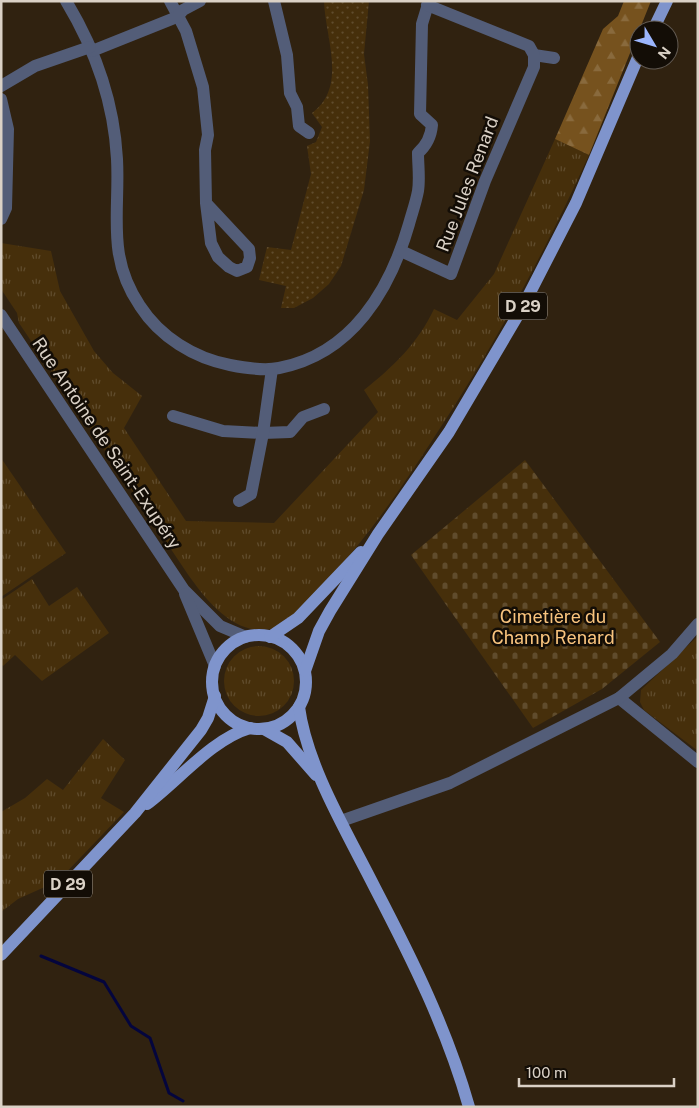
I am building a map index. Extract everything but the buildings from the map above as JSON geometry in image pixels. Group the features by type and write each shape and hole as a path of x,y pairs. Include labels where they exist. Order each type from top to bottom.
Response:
{"main road":[{"path":"651,20 658,1"},
{"path":"658,20 667,1"},
{"name":"D 29","path":"305,671 319,631 378,534 449,432 521,310 576,203 632,70"},
{"name":"D 29","path":"270,637 298,618 378,534"},
{"path":"246,637 270,637 280,640 295,652 305,671 306,689 299,707 284,722 264,729 250,728 228,717 215,696 213,686 216,666 228,648 246,637"},
{"name":"D 29","path":"1,955 135,813 201,730 208,718 215,696"},
{"path":"299,707 302,724 324,785 406,946 433,1004 469,1107"},
{"name":"D 29","path":"135,813 218,746 241,731 250,728"},
{"path":"264,729 287,742 324,785"}],"street":[{"path":"66,1 91,49 112,110 117,160 115,212 118,254 127,281 140,307 155,325 189,352 217,363 243,368 272,369 315,356 344,338 370,310 389,278 401,252 418,190 418,153 425,146 431,135 432,125 420,114 422,24 428,3 529,46 534,55 554,58"},
{"path":"170,1 186,31 203,87 208,135 205,150 206,203 210,243 218,257 229,267 237,271 247,267 250,258 249,249 206,203"},
{"path":"1,86 36,66 91,49 177,17 184,10 200,1"},
{"path":"274,1 287,55 290,92 297,107 298,126 309,133"},
{"name":"Rue Jules Renard","path":"401,252 451,274 485,181 534,67 534,55"},
{"path":"1,99 8,129 6,208 1,219"},
{"name":"Rue Antoine de Saint-Exupéry","path":"1,315 184,590 216,666"},
{"path":"239,501 251,494 263,434 272,369"},
{"path":"173,416 222,431 263,434 290,432 303,417 324,409"},
{"name":"Rue Antoine de Saint-Exupéry","path":"184,590 220,626 246,637"},
{"path":"341,821 450,783 619,698 672,654 698,624"},
{"path":"619,698 698,762"}],"green space":[{"path":"324,1 369,1 364,54 368,85 370,141 364,190 341,266 329,284 313,298 294,308 281,308 286,286 259,280 267,247 291,250 311,174 307,146 316,142 322,127 312,113 323,102 329,90 332,76 332,61"},
{"path":"624,1 651,1 643,20 629,20 629,56 589,155 555,139 603,29 618,16"},
{"path":"555,139 589,155 517,300 455,405 419,460 363,539 289,620 277,627 257,630 234,622 213,606 189,576 19,323 17,313 1,289 1,243 51,251 60,291 94,351 113,373 142,396 124,428 186,521 274,523 378,412 364,390 404,354 428,321 434,309 457,320 494,274"},
{"path":"1,458 66,553 1,597"},
{"name":"Cimetière du Champ Renard","path":"525,460 660,642 602,689 533,728 411,555"},
{"path":"32,579 49,606 77,587 109,633 42,681 15,655 3,666 1,664 1,600"},
{"path":"698,636 698,751 644,710 640,702 641,690"},
{"path":"259,646 272,649 284,656 291,668 294,681 291,694 284,706 272,713 259,716 246,713 234,706 227,694 224,681 227,668 234,656 246,649"},
{"path":"103,739 125,760 101,798 124,812 58,881 18,899 1,912 1,812 25,798 47,779 63,790"}],"waterway":[{"path":"41,956 104,982 131,1026 150,1038 169,1093 183,1101"}]}
